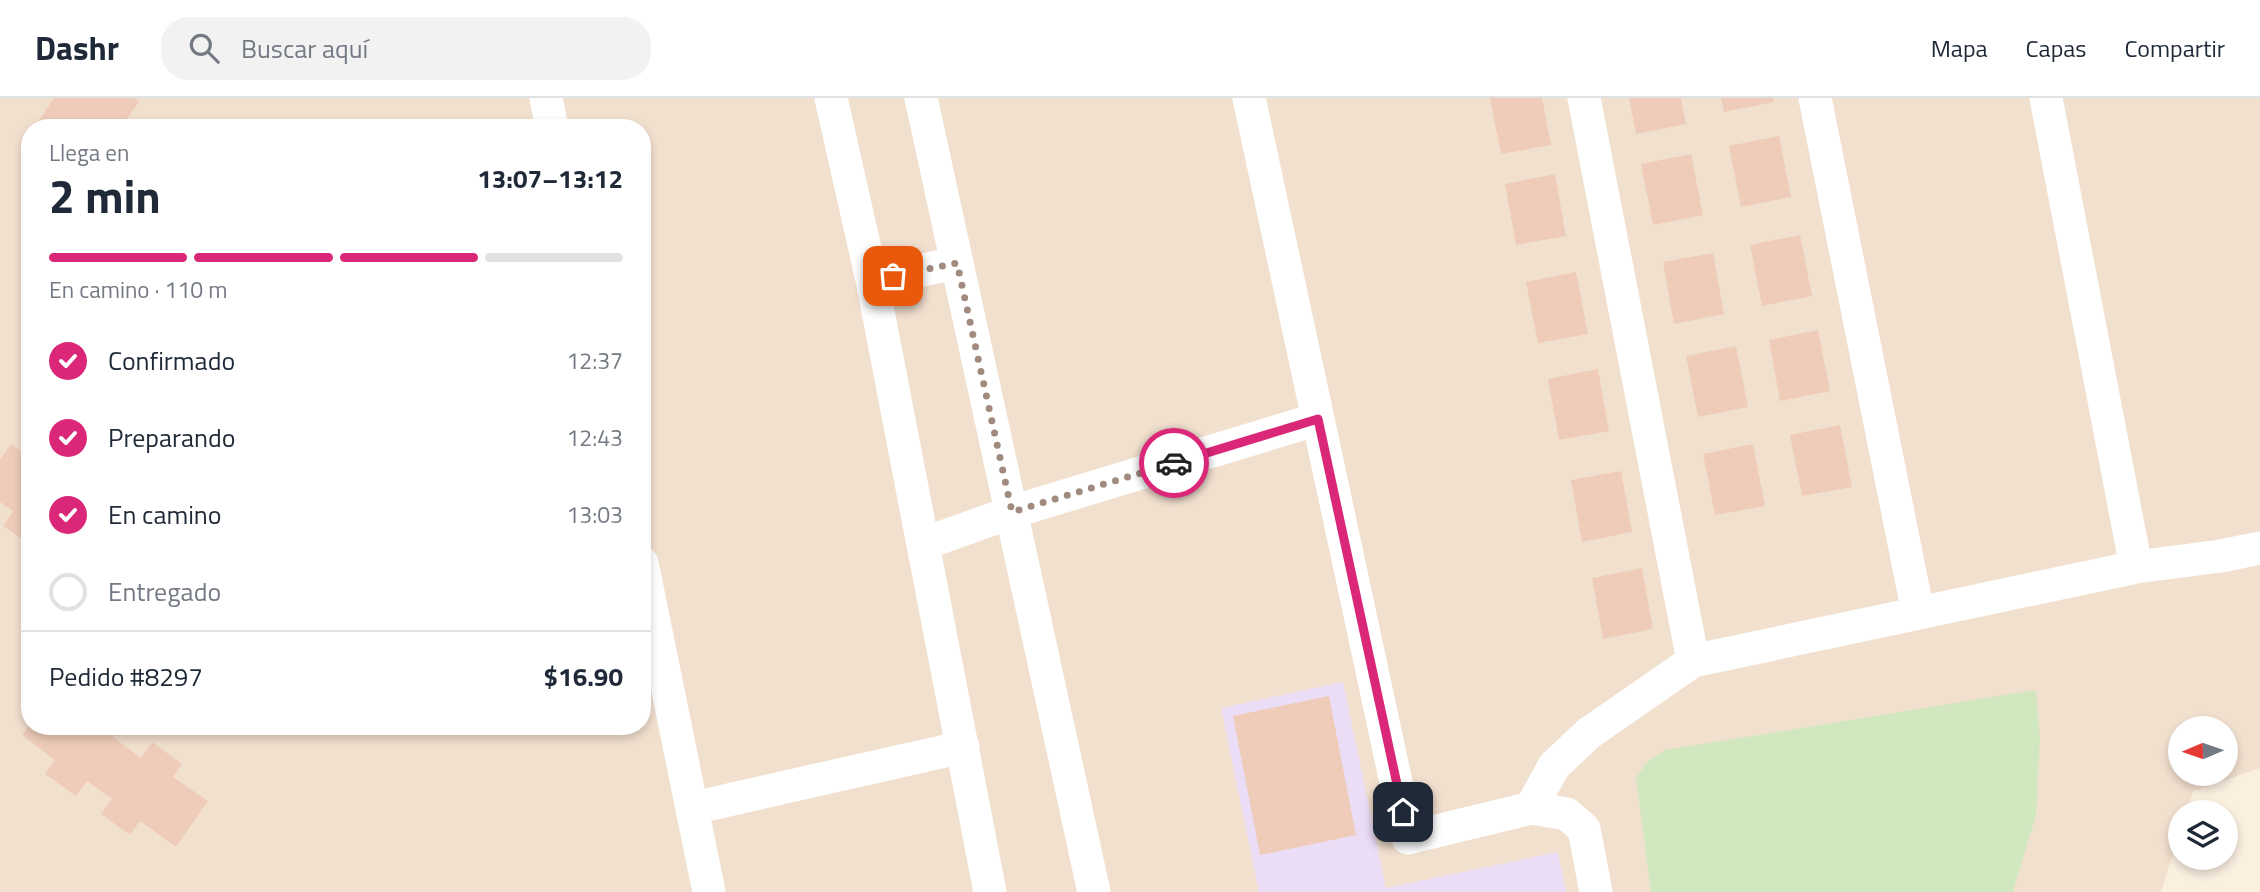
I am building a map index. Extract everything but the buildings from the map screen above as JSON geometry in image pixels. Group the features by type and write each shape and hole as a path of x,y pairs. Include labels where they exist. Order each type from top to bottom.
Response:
{"street":[{"path":"546,98 550,119"},
{"path":"831,98 872,280 990,892"},
{"path":"921,98 1094,892"},
{"path":"1249,98 1408,838 1531,808 1567,814 1584,829 1596,892"},
{"path":"1584,98 1693,661"},
{"path":"1815,98 1918,613"},
{"path":"2046,98 2136,567"},
{"path":"872,280 957,263"},
{"path":"923,544 1012,512 1318,419"},
{"path":"1531,808 1554,766 1589,733 1693,661 2136,567 2260,548"},
{"path":"651,606 709,892"},
{"path":"693,808 963,747"}],"shaded area":[{"path":"0,98 2260,98 2260,768 2238,776 2238,716 2168,716 2168,786 2208,786 2193,791 2190,800 2168,800 2168,870 2161,892 0,892"},
{"path":"1343,682 1386,888 1558,852 1566,892 1259,892 1221,708"}],"green space":[{"path":"2036,690 2040,738 2036,815 2013,892 1651,892 1636,778 1647,762 1665,750"}],"way so far":[{"path":"893,276 957,263 1012,512 1174,463"}],"route":[{"path":"1174,463 1318,419 1403,812"}]}
